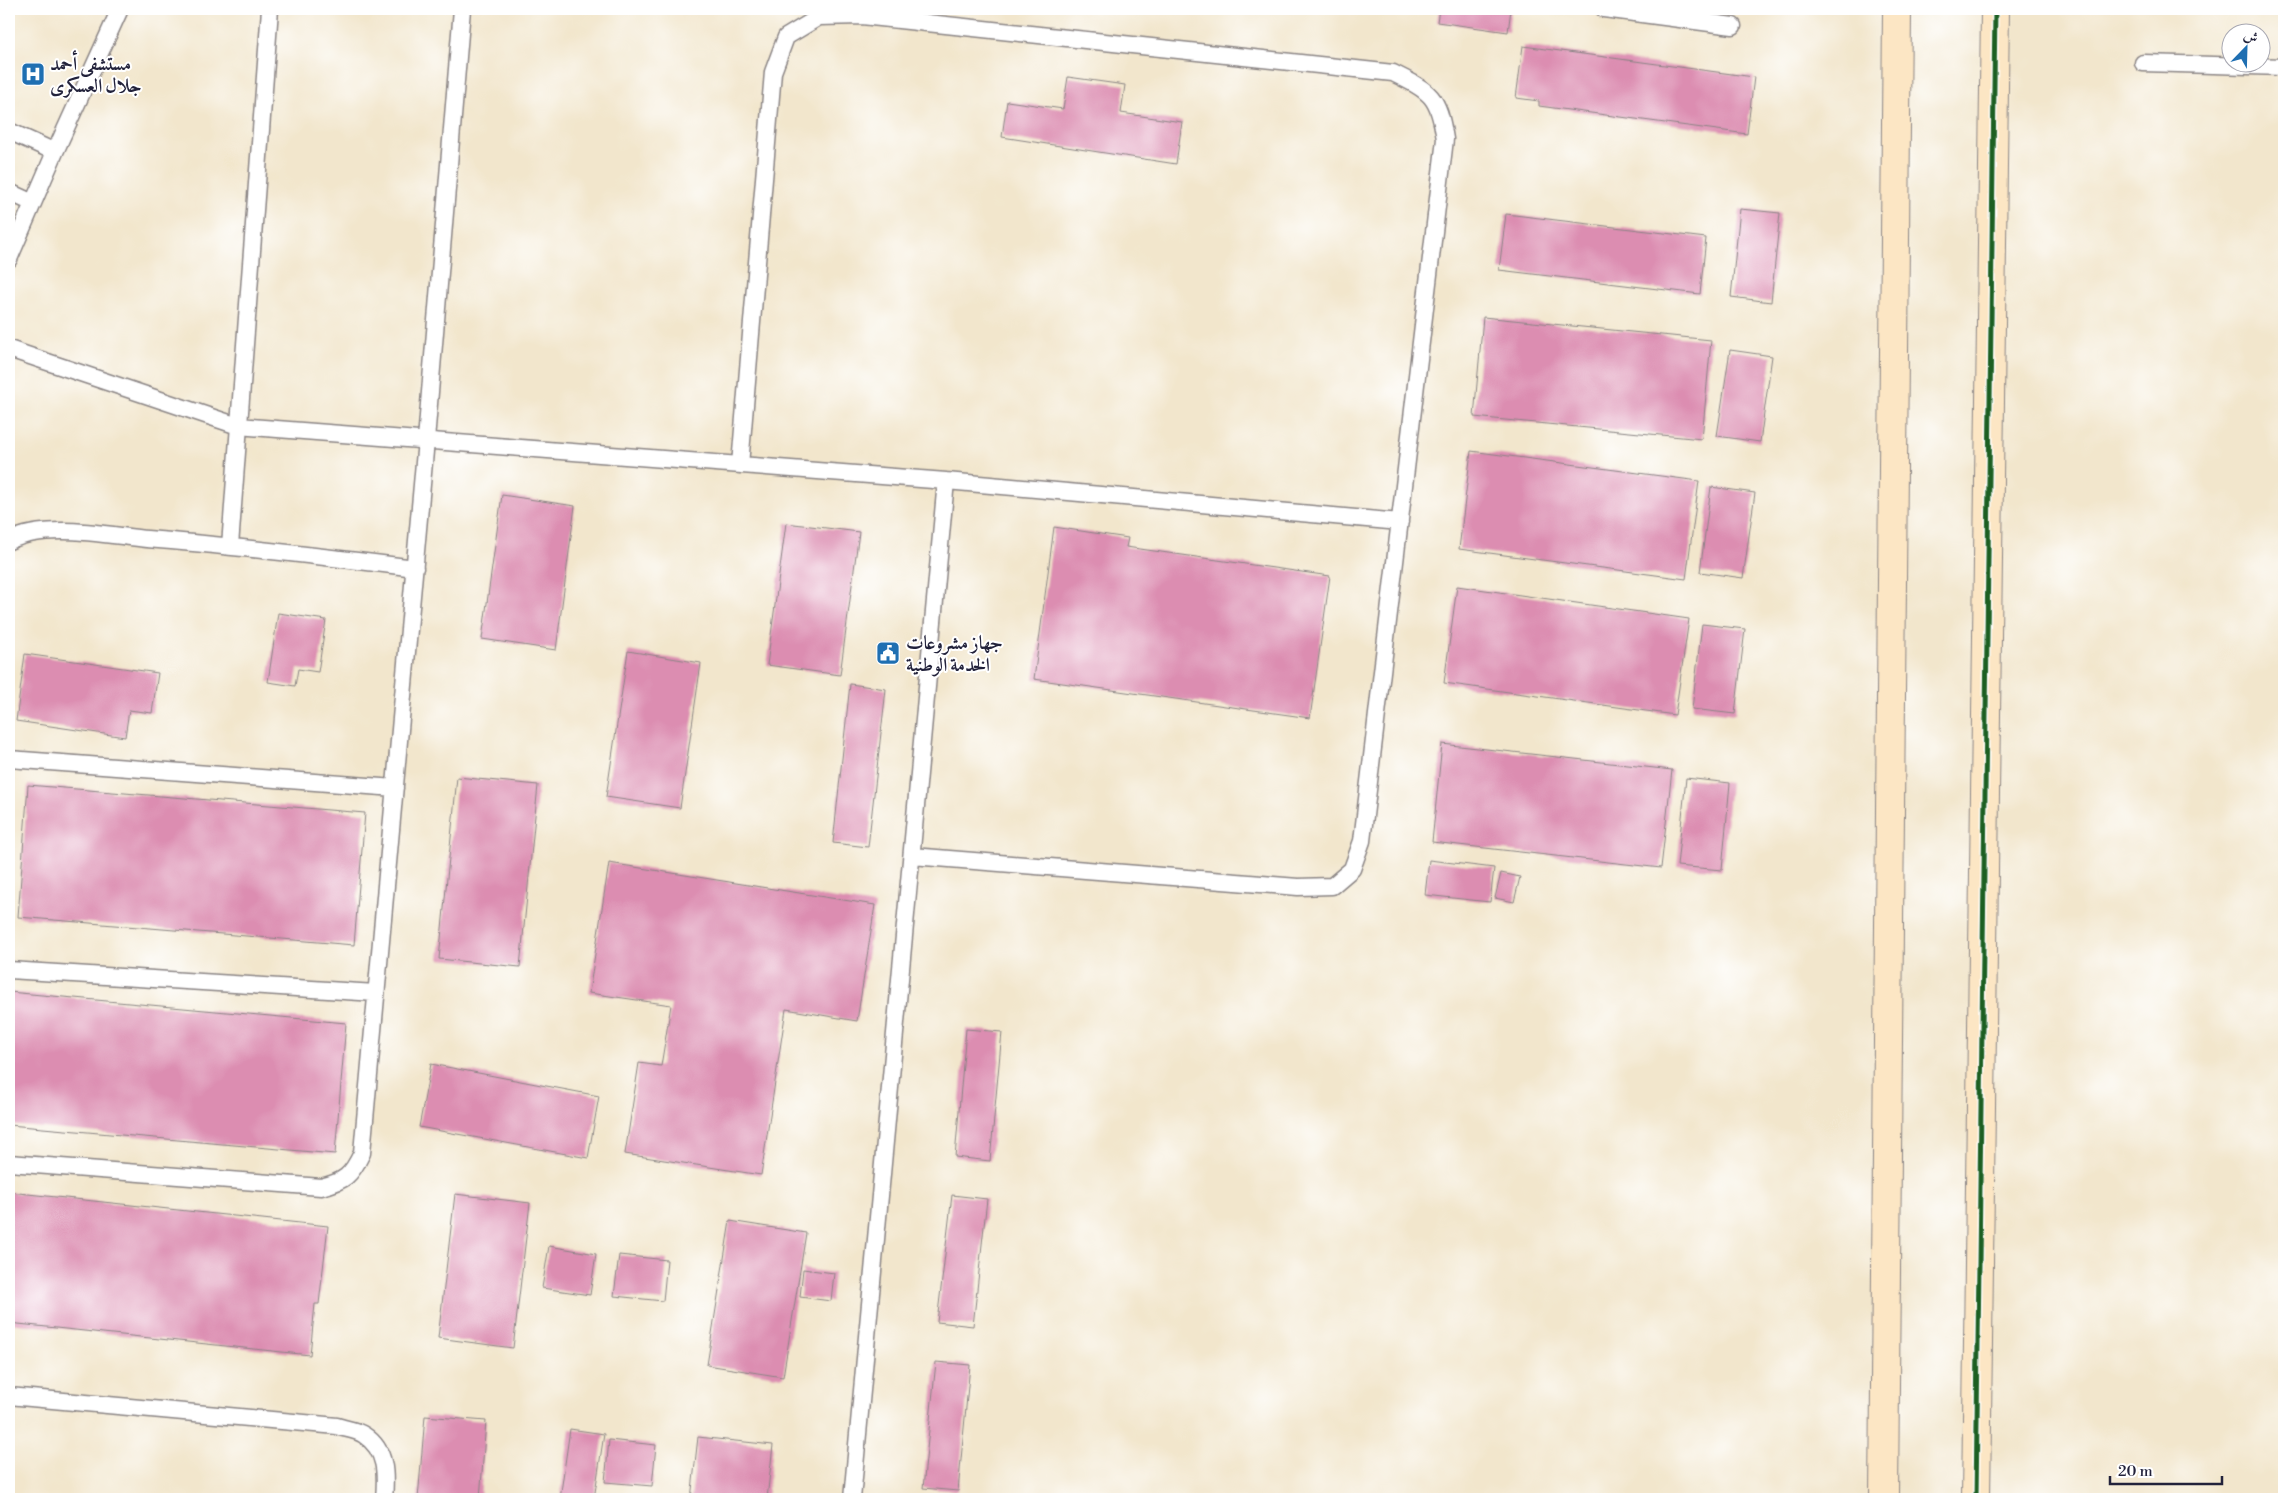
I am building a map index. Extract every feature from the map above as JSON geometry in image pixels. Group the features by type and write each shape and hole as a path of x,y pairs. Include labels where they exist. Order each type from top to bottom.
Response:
{"street":[{"path":"1884,1499 1897,9"},
{"path":"1976,1499 1995,9"}],"lane":[{"path":"9,259 120,9"},
{"path":"230,546 270,9"},
{"path":"9,1164 321,1187 340,1182 354,1170 362,1153 415,568 462,9"},
{"path":"1604,9 1733,26"},
{"path":"740,465 773,72 786,37 819,17 862,16 1393,73 1423,88 1440,109 1446,139 1362,841 1352,869 1332,886 1298,887 912,856"},
{"path":"2143,63 2284,66"},
{"path":"9,131 55,152"},
{"path":"9,192 33,203"},
{"path":"9,349 238,426 946,482 1400,522"},
{"path":"852,1499 946,482"},
{"path":"9,541 22,534 54,531 230,546 415,568"},
{"path":"9,759 395,788"},
{"path":"9,970 376,993"},
{"path":"9,1396 337,1426 363,1434 381,1452 386,1478 384,1499"}],"building":[{"path":"1439,9 1511,9 1508,32 1437,22"},
{"path":"1523,46 1754,77 1747,134 1539,106 1539,101 1516,98"},
{"path":"1068,77 1125,85 1121,113 1182,122 1176,164 1002,137 1007,101 1063,109"},
{"path":"1740,209 1780,213 1771,302 1731,297"},
{"path":"1506,214 1706,238 1700,294 1499,270"},
{"path":"1483,317 1711,340 1702,439 1474,417"},
{"path":"1730,350 1772,356 1760,442 1717,436"},
{"path":"1471,451 1699,481 1686,579 1459,549"},
{"path":"1711,487 1755,493 1743,578 1700,572"},
{"path":"502,495 575,506 556,650 482,639"},
{"path":"786,523 859,532 840,675 767,665"},
{"path":"1054,527 1128,538 1126,547 1330,576 1310,718 1034,679"},
{"path":"1457,586 1689,619 1675,715 1444,683"},
{"path":"278,613 326,620 318,672 298,669 295,686 268,682"},
{"path":"1702,624 1745,629 1735,714 1692,709"},
{"path":"628,651 701,663 680,808 606,797"},
{"path":"25,654 158,673 152,713 129,710 125,737 16,721"},
{"path":"850,684 886,689 868,847 833,843"},
{"path":"1442,744 1672,770 1661,868 1432,842"},
{"path":"457,777 538,785 520,967 439,959"},
{"path":"1686,778 1730,783 1722,870 1677,866"},
{"path":"28,785 365,813 354,945 18,917"},
{"path":"1429,860 1494,868 1490,902 1425,895"},
{"path":"609,863 875,905 857,1021 786,1009 761,1175 625,1154 639,1063 661,1066 671,1005 589,993"},
{"path":"1501,873 1520,877 1514,902 1495,898"},
{"path":"9,992 346,1023 335,1154 9,1125"},
{"path":"966,1029 1002,1032 990,1161 955,1157"},
{"path":"431,1064 599,1096 588,1158 419,1127"},
{"path":"9,1192 328,1226 319,1304 315,1304 310,1355 9,1323"},
{"path":"455,1194 530,1203 513,1348 438,1338"},
{"path":"952,1195 987,1199 973,1326 937,1322"},
{"path":"730,1221 806,1233 783,1377 707,1365"},
{"path":"549,1246 596,1254 590,1295 542,1288"},
{"path":"619,1255 667,1260 663,1301 614,1296"},
{"path":"803,1269 834,1273 831,1301 800,1297"},
{"path":"936,1362 970,1365 958,1491 923,1488"},
{"path":"425,1416 486,1421 480,1499 418,1499"},
{"path":"570,1429 604,1434 594,1499 560,1499"},
{"path":"698,1437 773,1445 767,1499 691,1499"},
{"path":"609,1440 656,1445 652,1486 605,1482"}],"cycle path":[{"path":"1976,1499 1995,9"}],"place":[{"name":"مستشفى أحمد جلال العسكرى","path":"33,74"},
{"name":"جهاز مشروعات الخدمة الوطنية","path":"888,653"}]}
